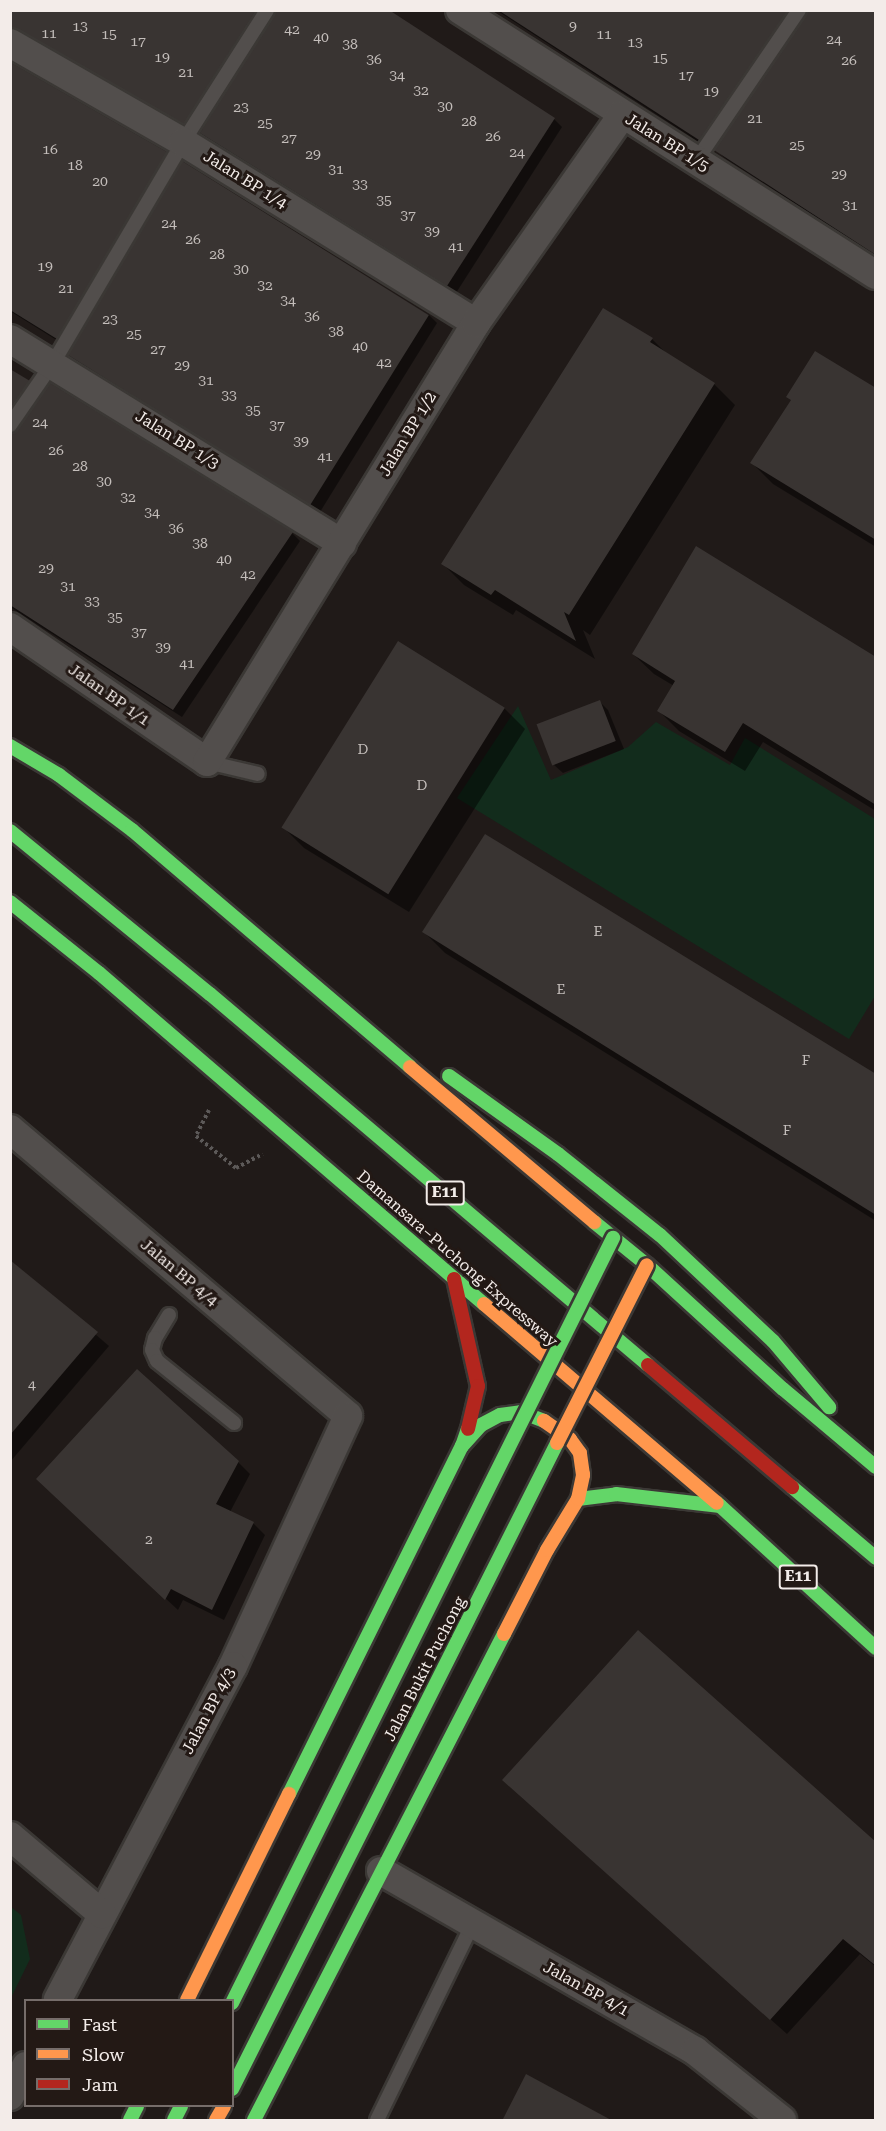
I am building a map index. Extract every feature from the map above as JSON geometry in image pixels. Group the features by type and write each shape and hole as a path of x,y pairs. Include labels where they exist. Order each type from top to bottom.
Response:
{"main road":[{"path":"10,746 59,775 132,830 250,933 647,1265 783,1389 876,1465"},
{"name":"E11","path":"10,831 219,1002 876,1558"},
{"name":"Damansara–Puchong Expressway","path":"10,902 99,973 720,1506 876,1648"},
{"path":"250,933 414,1051"},
{"path":"433,1064 558,1154 660,1234 773,1341 876,1465"},
{"name":"Jalan Bukit Puchong","path":"234,1999 613,1238"},
{"name":"Jalan Bukit Puchong","path":"234,2084 647,1265"},
{"path":"188,1999 462,1446 473,1415 478,1386 454,1280"},
{"path":"254,2121 547,1550 578,1499 583,1475 580,1453 570,1439 555,1426 536,1417 521,1412 500,1415 482,1425 462,1446"},
{"path":"578,1499 616,1494 720,1506"},
{"path":"130,2121 137,2107"},
{"path":"174,2121 181,2107"},
{"path":"216,2121 223,2107"}],"street":[{"name":"Jalan BP 1/5","path":"460,10 876,275"},
{"name":"Jalan BP 1/4","path":"10,43 183,142 476,323"},
{"name":"Jalan BP 1/2","path":"207,762 476,323 622,115"},
{"name":"Jalan BP 1/3","path":"10,339 53,363 342,543"},
{"name":"Jalan BP 1/1","path":"10,627 207,762"},
{"name":"Jalan BP 4/4","path":"10,1129 348,1416"},
{"name":"Jalan BP 4/3","path":"59,1999 233,1666 348,1416"},
{"path":"10,1836 102,1914"},
{"name":"Jalan BP 4/1","path":"381,1870 472,1925 695,2051 782,2121"},
{"path":"10,2096 24,2070"}],"lane":[{"path":"10,425 53,363 183,142 267,10"},
{"path":"696,162 798,10"},
{"path":"207,762 258,774"},
{"path":"169,1315 155,1338 152,1350 157,1361 234,1423"},
{"path":"377,2121 472,1925"}],"path":[{"path":"224,1081 196,1136 236,1168 291,1138"}],"green space":[{"path":"518,706 551,780 628,747 656,722 730,765 745,738 875,819 875,996 849,1039 457,798"},
{"path":"11,1907 21,1915 30,1959 11,1998"}],"building":[{"path":"10,10 256,10 184,124 10,27"},
{"path":"276,10 389,10 555,118 447,286 200,133"},
{"path":"498,10 788,10 699,140"},
{"path":"808,10 876,10 876,255 714,150"},
{"path":"10,62 167,152 57,339 10,310"},
{"path":"182,161 429,315 310,506 63,352"},
{"path":"603,308 653,338 650,342 715,383 569,615 564,612 576,641 495,590 491,595 441,564"},
{"path":"815,351 876,388 876,540 750,463 791,400 786,397"},
{"path":"10,369 30,381 10,408"},
{"path":"50,383 293,532 173,710 10,605 10,434 17,430"},
{"path":"696,546 876,657 876,805 743,723 725,752 657,711 675,681 632,654"},
{"path":"398,641 505,708 388,894 281,828"},
{"path":"600,700 616,741 552,765 537,724"},
{"path":"485,834 876,1074 876,1215 422,932"},
{"path":"10,1260 98,1332 10,1435"},
{"path":"137,1369 239,1461 216,1504 254,1522 212,1610 171,1589 165,1600 36,1479"},
{"path":"638,1630 876,1842 876,1966 843,1939 770,2020 502,1780"},
{"path":"526,2074 613,2121 502,2121"}],"traffic: fast":[{"path":"10,746 59,775 132,830 410,1067"},
{"path":"10,831 210,994 648,1365"},
{"path":"10,902 99,973 484,1304"},
{"path":"449,1076 558,1154 660,1235 773,1341 829,1407"},
{"path":"594,1222 647,1265 783,1389 876,1467"},
{"path":"234,1999 613,1238"},
{"path":"462,1446 481,1425 500,1415 521,1412 544,1421"},
{"path":"289,1794 462,1446 468,1429"},
{"path":"234,2085 557,1443"},
{"path":"792,1487 876,1558"},
{"path":"578,1499 616,1494 720,1506"},
{"path":"717,1503 876,1648"},
{"path":"254,2120 504,1634"},
{"path":"130,2120 136,2107"},
{"path":"174,2120 180,2107"}],"traffic: slow":[{"path":"410,1067 594,1222"},
{"path":"557,1443 647,1265"},
{"path":"484,1304 717,1503"},
{"path":"504,1634 547,1550 578,1499 583,1475 580,1453 570,1439 544,1421"},
{"path":"187,1999 289,1794"},
{"path":"216,2120 223,2107"}],"traffic: jam":[{"path":"454,1279 478,1386 468,1429"},
{"path":"648,1365 792,1487"}]}
